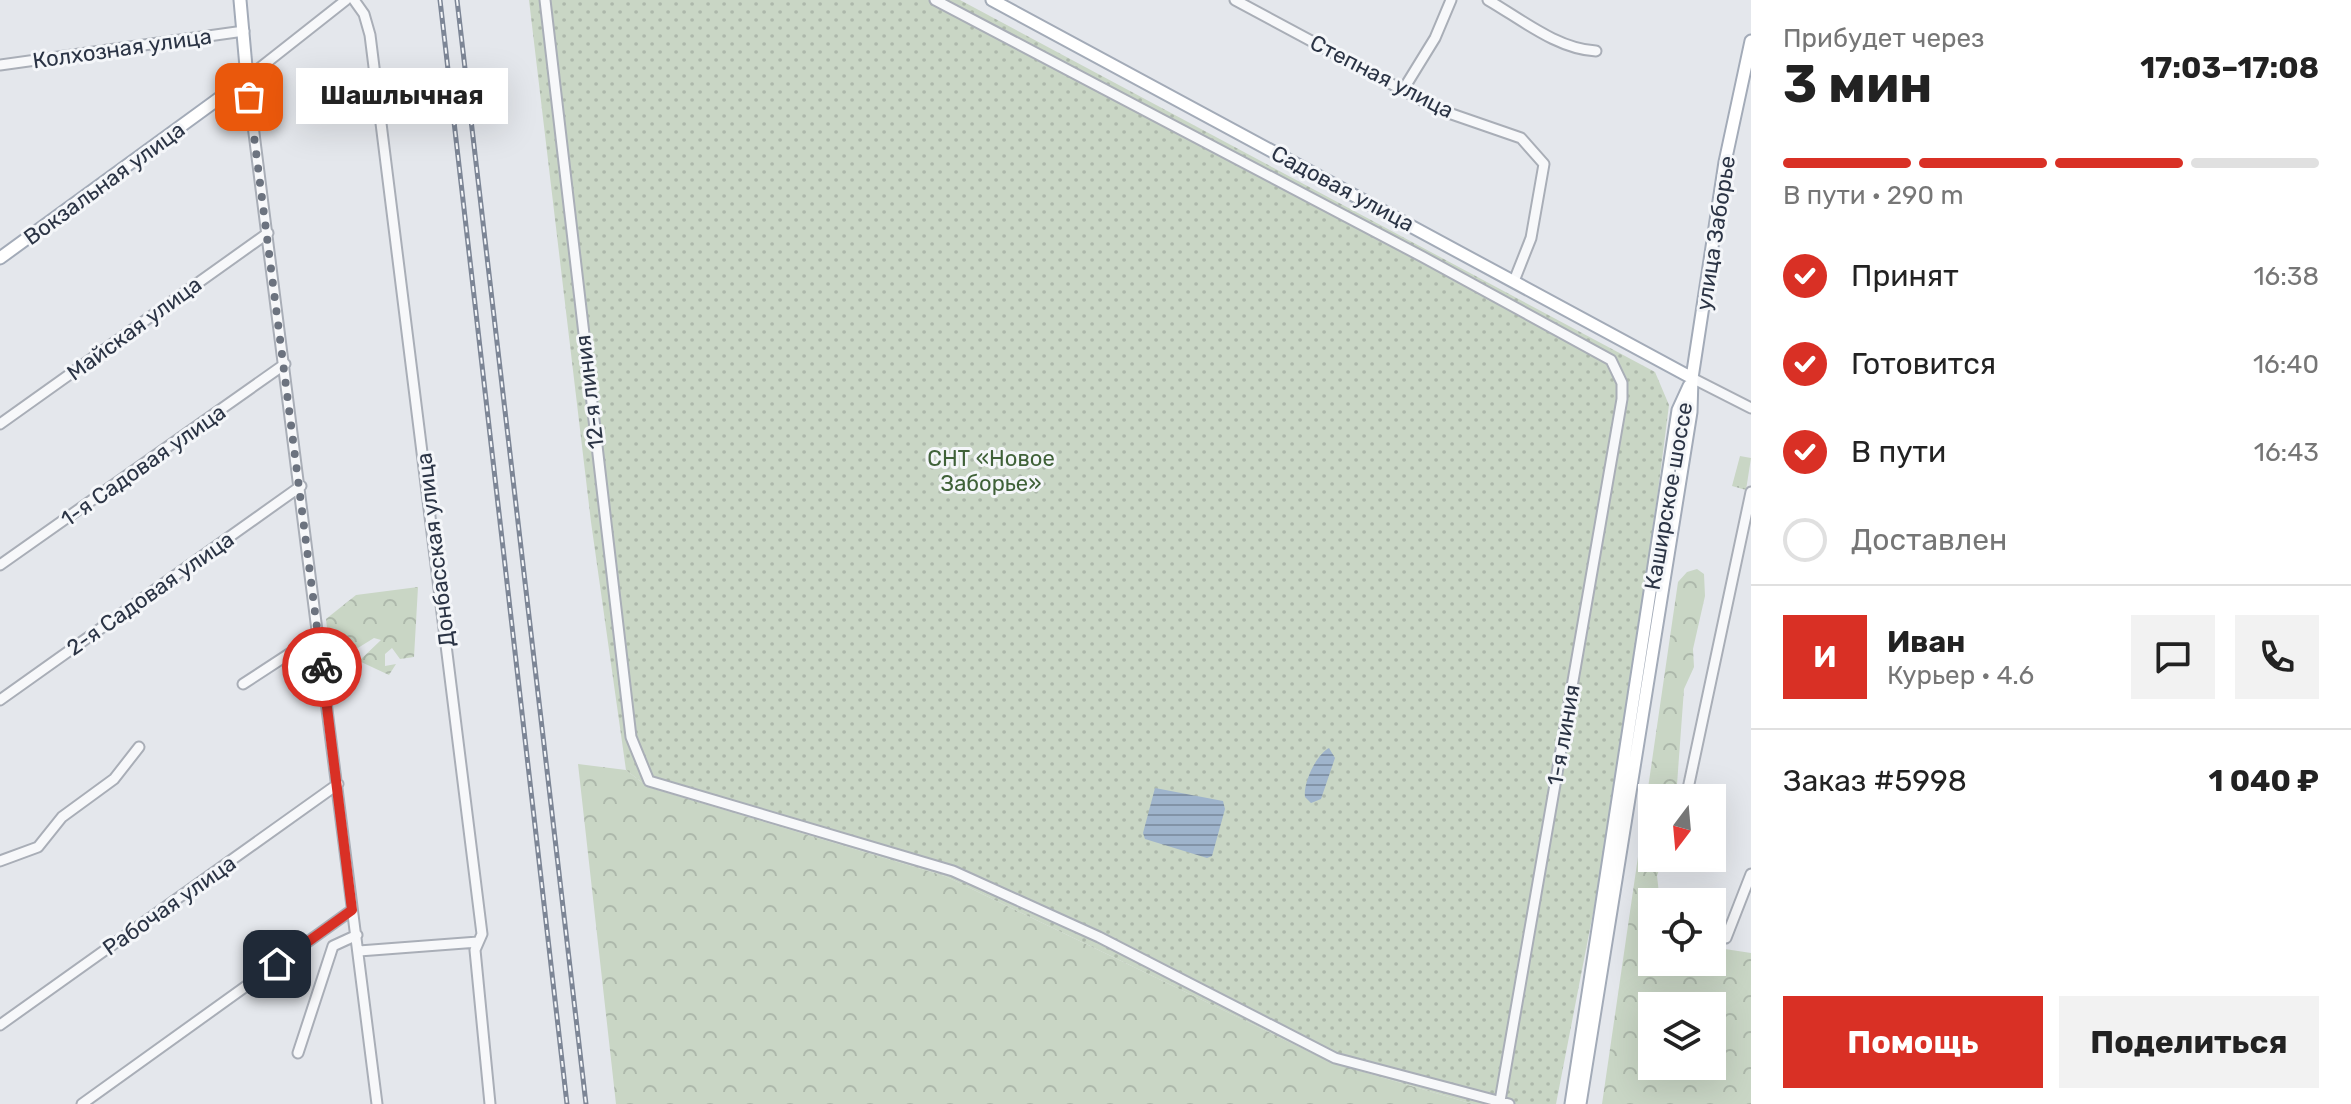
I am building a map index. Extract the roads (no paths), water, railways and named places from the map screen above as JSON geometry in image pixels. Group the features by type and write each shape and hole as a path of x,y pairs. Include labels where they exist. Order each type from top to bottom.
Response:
{"main road":[{"path":"240,0 247,78"},
{"name":"Садовая улица","path":"992,0 1692,378"},
{"name":"улица Заборье","path":"1692,378 1725,162 1751,41"},
{"name":"Вокзальная улица","path":"0,258 247,78"},
{"name":"Каширское шоссе","path":"1571,1104 1678,410 1692,378"},
{"name":"Каширское шоссе","path":"1580,1104 1691,412 1692,378"}],"street":[{"path":"346,0 247,78 377,1104"},
{"name":"Донбасская улица","path":"354,0 367,22 380,113 482,934 475,950 490,1104"},
{"name":"12-я линия","path":"545,0 631,737 649,781 953,871 1099,937 1335,1058 1505,1102"},
{"name":"1-я линия","path":"935,0 1423,257 1611,360 1617,369 1622,399 1505,1102"},
{"name":"Степная улица","path":"1235,0 1440,110 1521,138 1544,164 1531,238 1514,281"},
{"path":"1403,90 1435,38 1451,0"},
{"path":"1488,0 1560,42 1578,50 1596,51"},
{"name":"Колхозная улица","path":"0,65 244,31"},
{"name":"Майская улица","path":"0,424 268,233"},
{"name":"1-я Садовая улица","path":"0,565 285,364"},
{"path":"1692,378 1751,408"},
{"name":"2-я Садовая улица","path":"0,700 301,486"},
{"path":"1689,784 1751,492"},
{"path":"243,684 318,635"},
{"path":"0,861 38,847 62,817 114,779 139,747"},
{"name":"Рабочая улица","path":"0,1025 338,784"},
{"path":"1726,938 1751,874"},
{"path":"82,1104 352,910"},
{"path":"298,1053 333,946 326,929"},
{"path":"333,946 357,935"},
{"path":"359,951 478,942"}],"water":[{"path":"1329,748 1335,758 1321,799 1311,803 1305,797 1309,776 1320,756"},
{"path":"1155,788 1223,801 1225,809 1212,856 1207,858 1145,839 1143,833"}],"railway":[{"path":"440,0 567,1104"},
{"path":"457,0 586,1104"}],"place":[{"name":"Шашлычная","path":"249,97"}],"park label":[{"name":"СНТ «Новое Заборье»","path":"991,470"}]}
